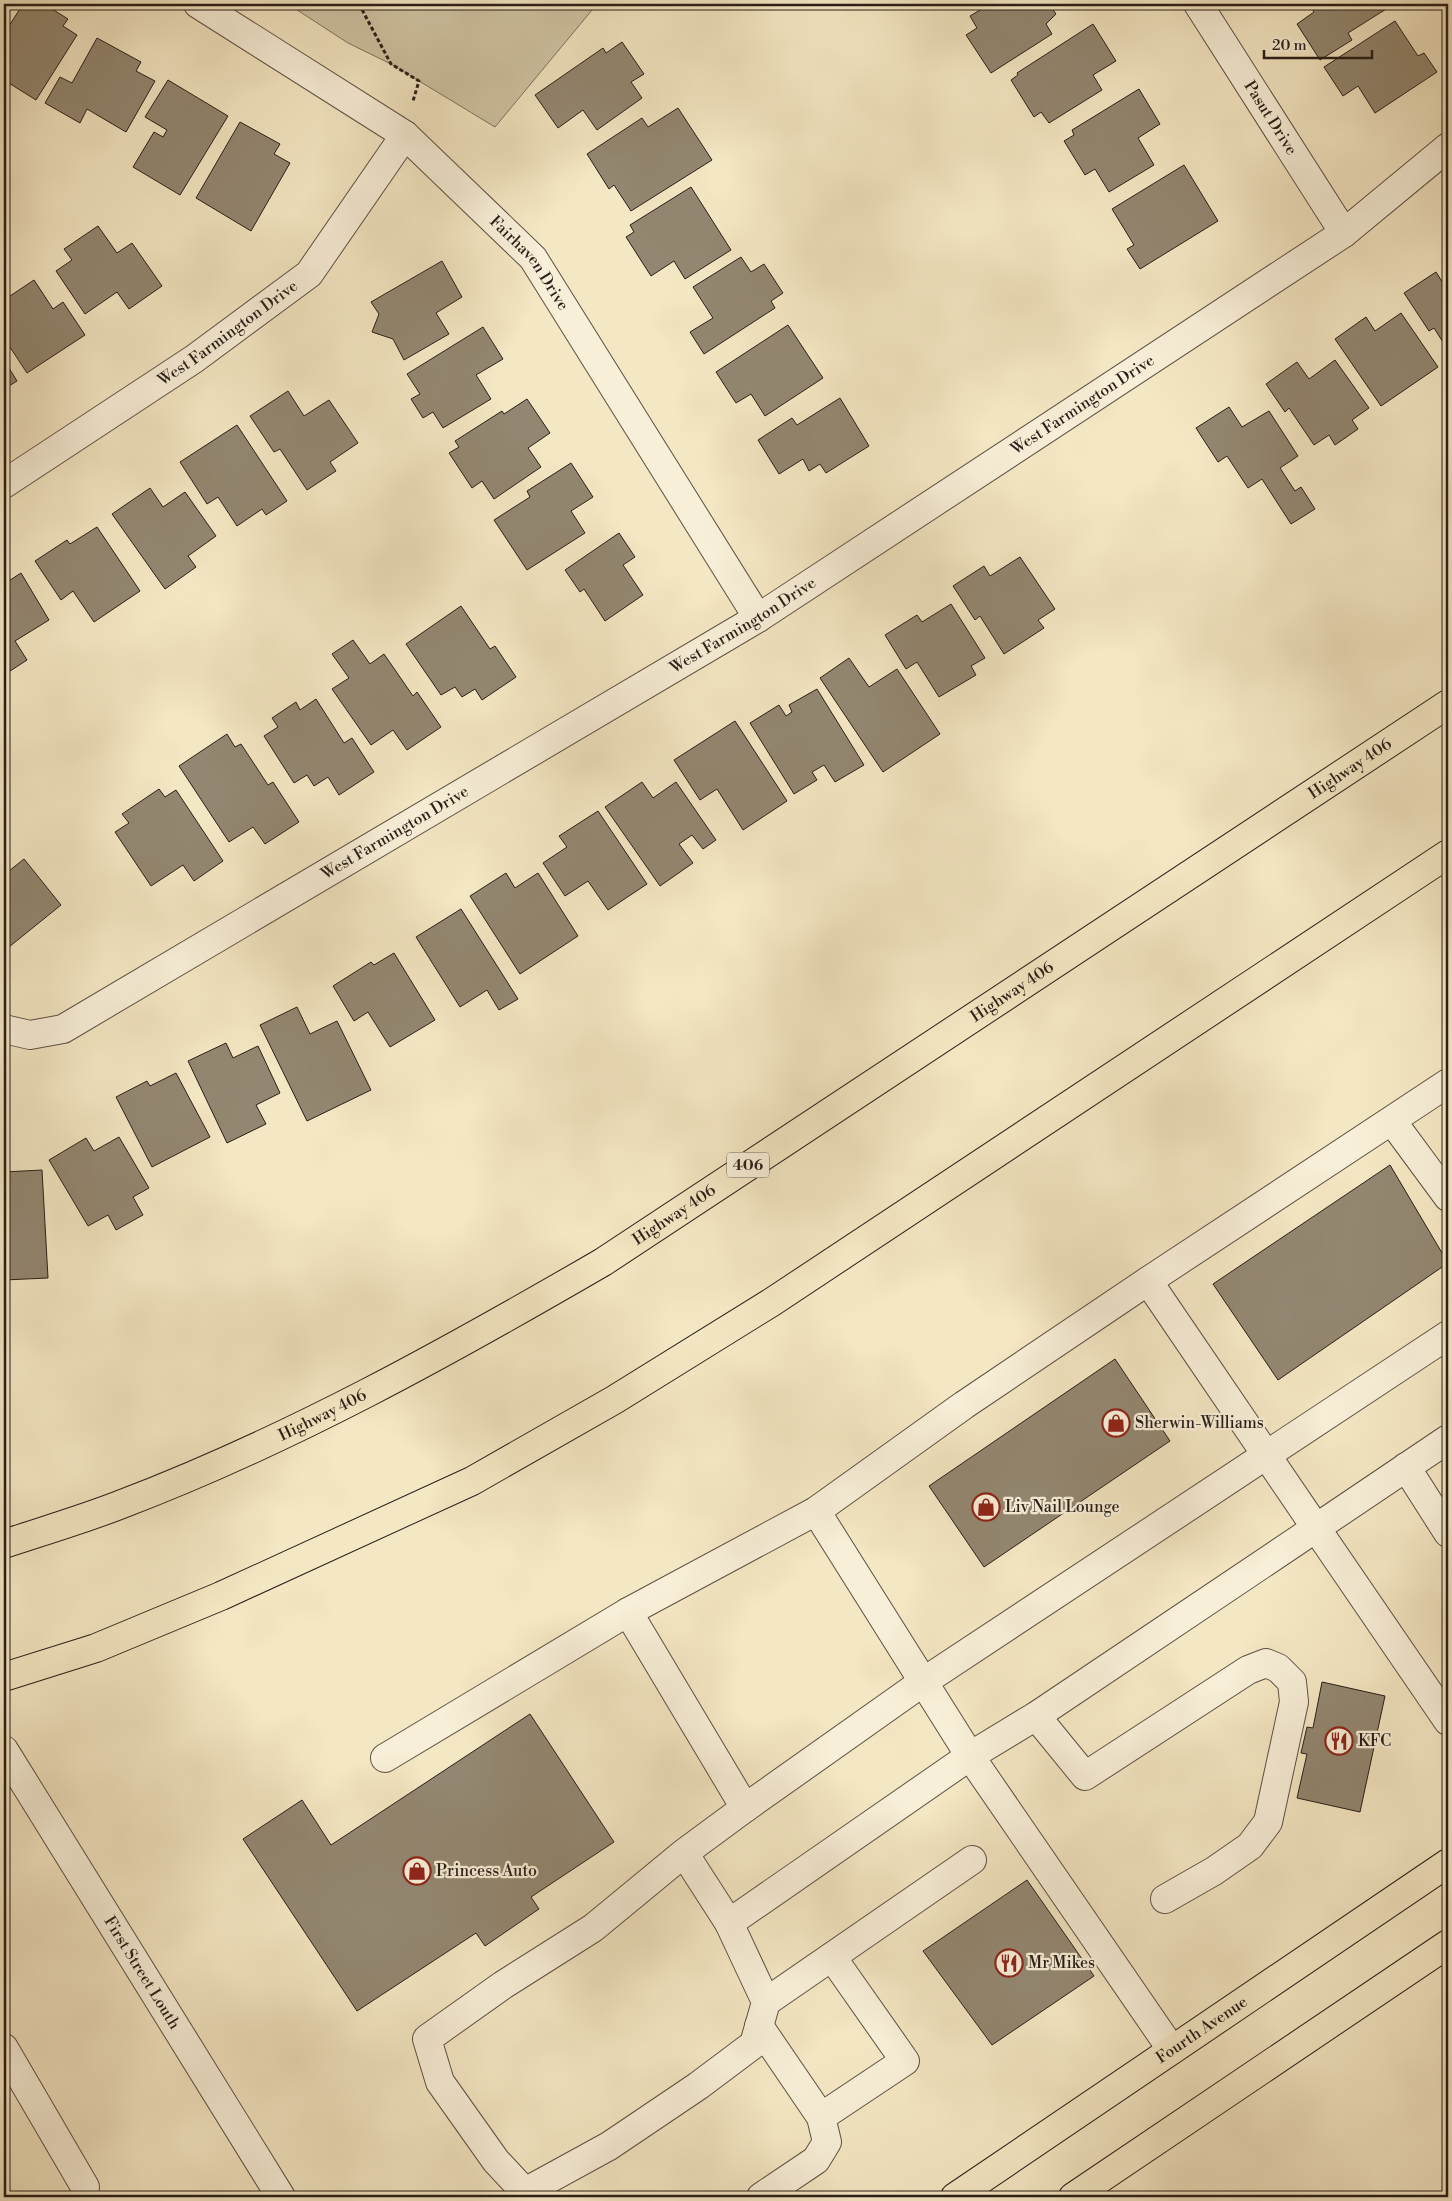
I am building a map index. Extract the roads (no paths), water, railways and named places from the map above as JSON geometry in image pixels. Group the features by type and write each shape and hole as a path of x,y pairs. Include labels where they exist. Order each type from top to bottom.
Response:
{"main road":[{"name":"Highway 406","path":"4,1544 122,1504 222,1463 308,1422 464,1342 603,1262 1448,704"},
{"path":"4,1677 96,1648 230,1592 472,1481 614,1400 772,1302 1448,854"},
{"name":"Fourth Avenue","path":"956,2197 1448,1863"},
{"path":"1073,2197 1448,1944"}],"street":[{"name":"Fairhaven Drive","path":"198,4 404,135 533,258 758,618"},
{"name":"Pasut Drive","path":"1198,4 1344,233"},
{"name":"West Farmington Drive","path":"4,484 194,358 309,274 404,135"},
{"name":"West Farmington Drive","path":"4,1029 30,1035 63,1029 758,618 1344,233 1448,147"},
{"path":"385,1758 628,1612 816,1511 964,1405 1148,1281 1448,1084"},
{"path":"1392,1121 1448,1197"},
{"path":"1148,1281 1448,1721"},
{"path":"972,1860 832,1957 763,2014 754,2044 698,2086 609,2146 527,2195 496,2161 440,2082 428,2039 503,1985 593,1928 684,1853 923,1682 1448,1336"},
{"path":"729,1923 970,1756 1036,1716 1448,1439"},
{"path":"1406,1467 1448,1532"},
{"path":"816,1511 970,1756 1172,2050"},
{"path":"628,1612 745,1808"},
{"path":"1036,1716 1086,1776 1248,1670 1266,1663 1278,1668 1292,1682 1294,1702 1268,1822 1250,1846 1214,1871 1165,1899"},
{"name":"First Street Louth","path":"9,1758 281,2197"},
{"path":"684,1853 729,1923 763,2014 821,2117 827,2142 816,2160 761,2197"},
{"path":"821,2117 904,2061 832,1957"},
{"path":"4,2048 82,2194"}],"place":[{"name":"Sherwin-Williams","path":"1116,1423"},
{"name":"Liv Nail Lounge","path":"986,1507"},
{"name":"KFC","path":"1339,1741"},
{"name":"Princess Auto","path":"417,1871"},
{"name":"Mr Mikes","path":"1009,1963"}]}
